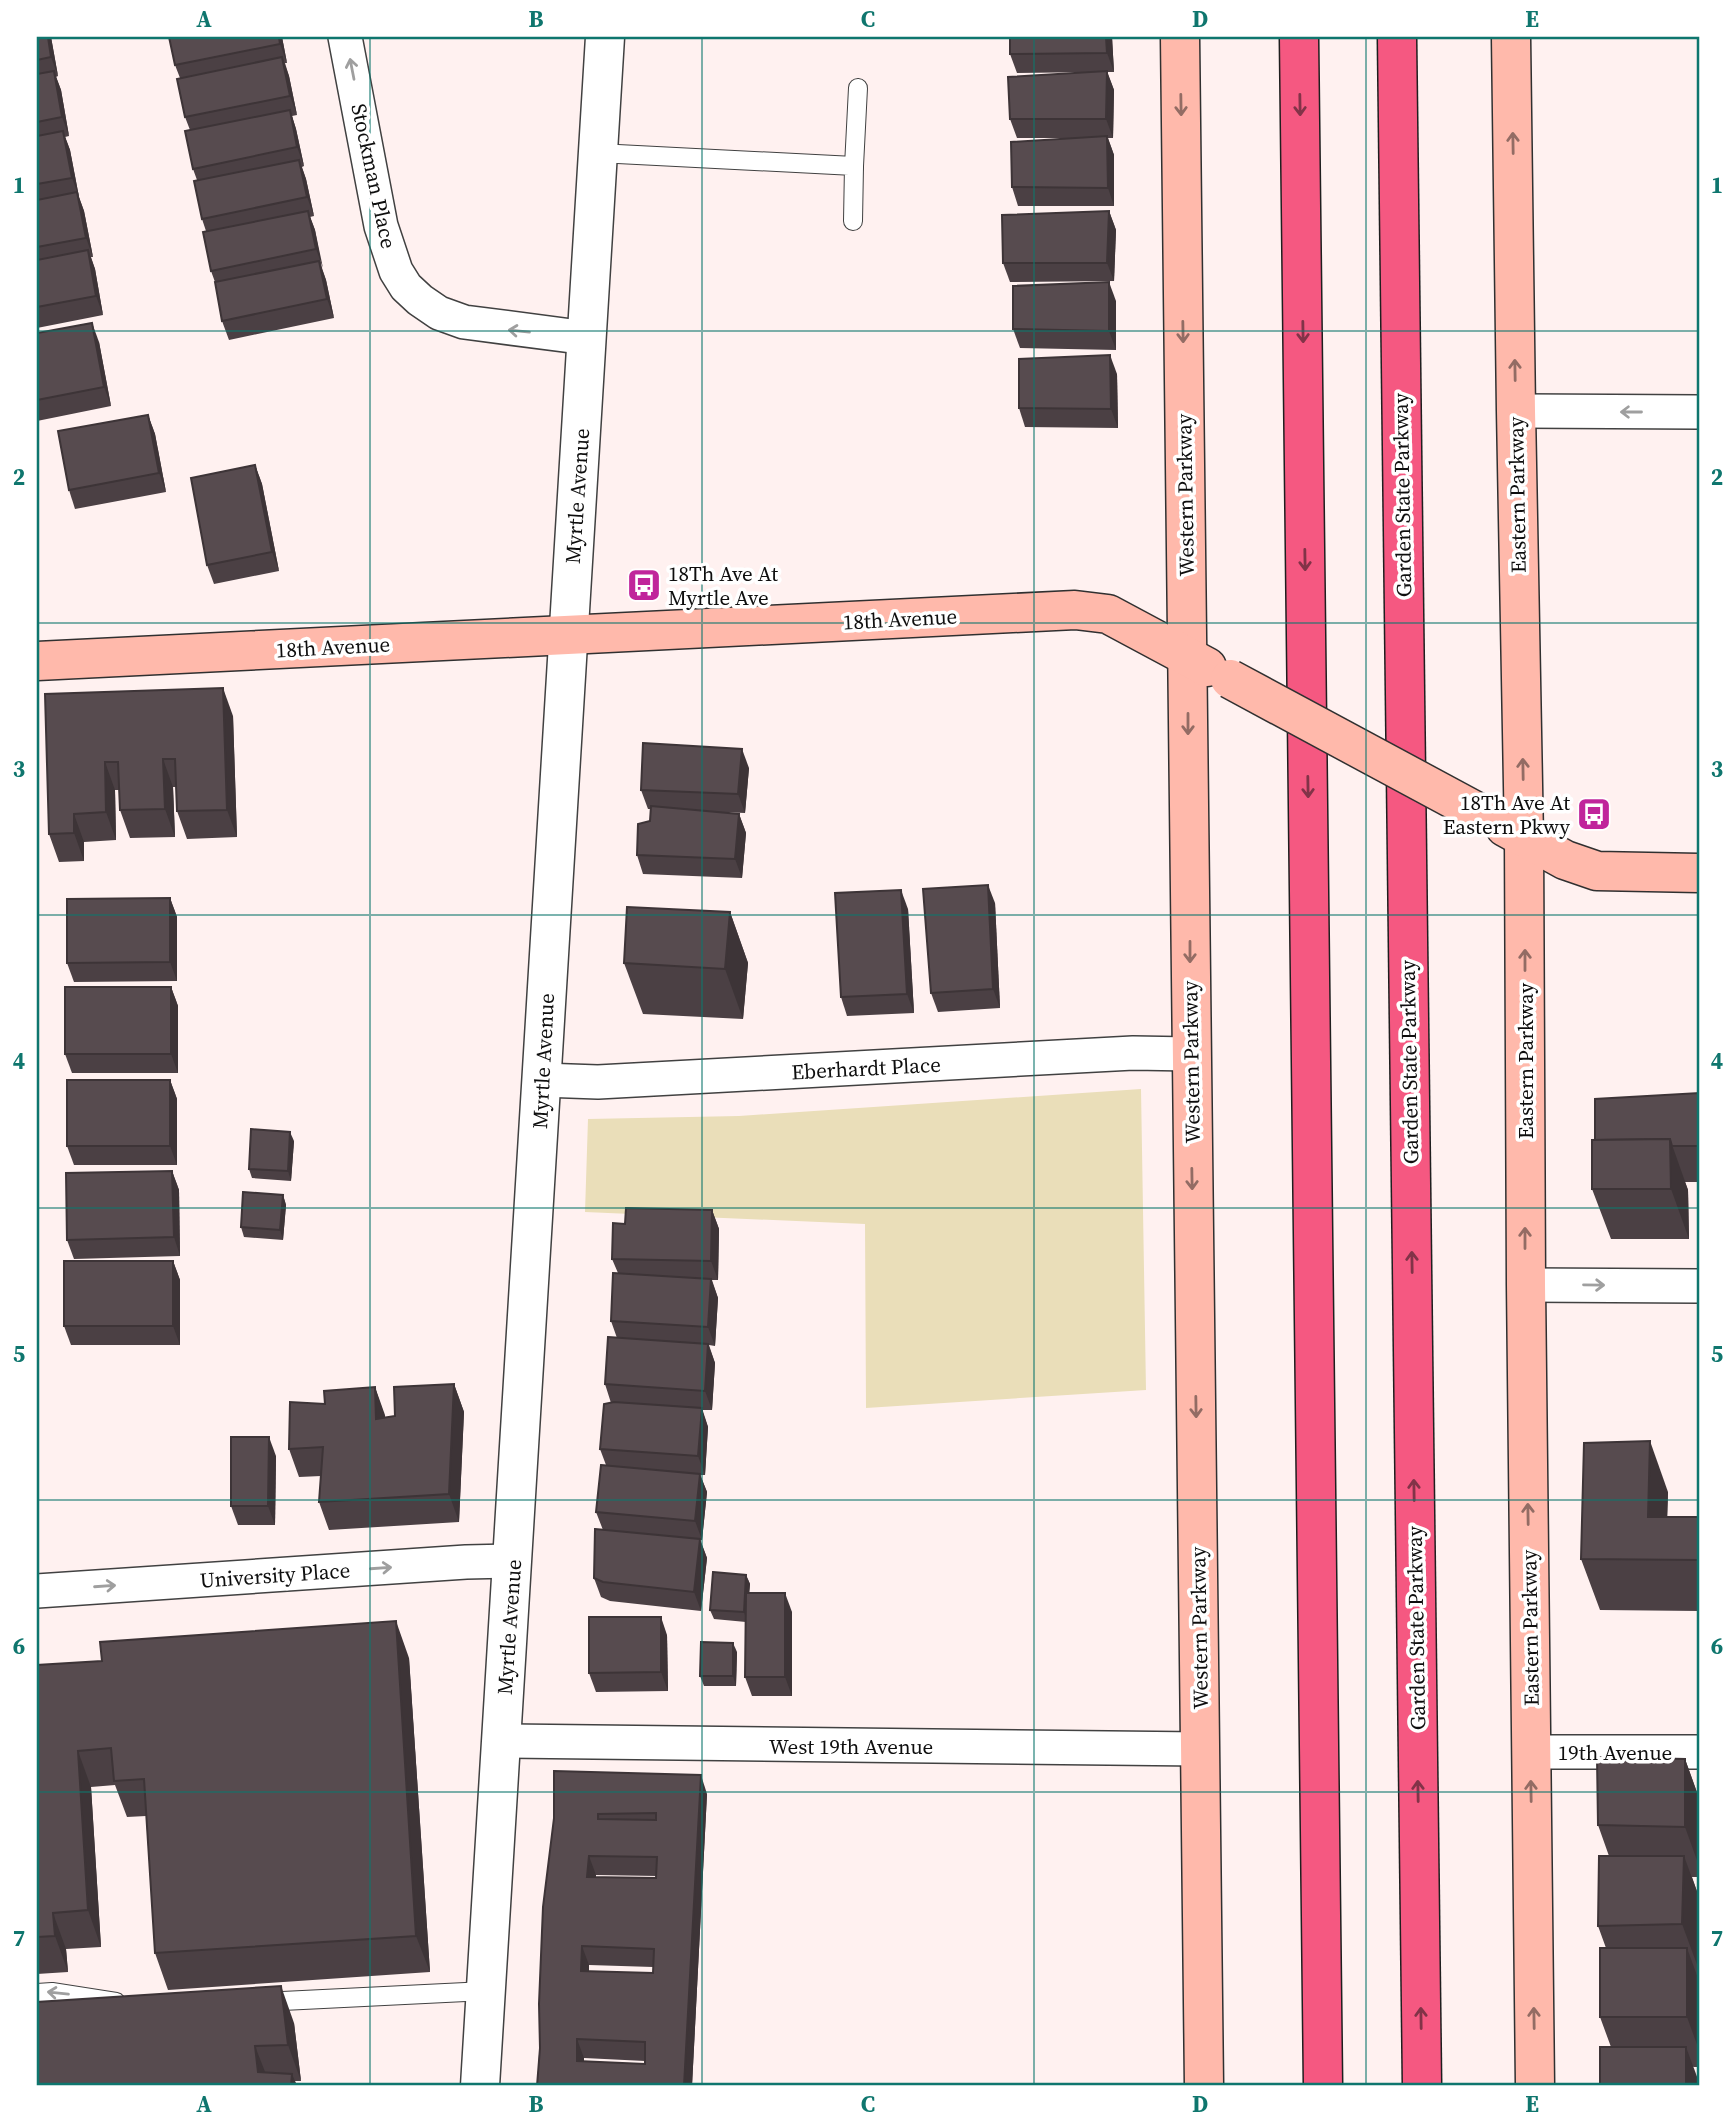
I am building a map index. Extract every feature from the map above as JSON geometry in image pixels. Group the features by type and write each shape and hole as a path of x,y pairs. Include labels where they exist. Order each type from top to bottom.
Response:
{"highway":[{"path":"1299,37 1323,2086"},
{"name":"Garden State Parkway","path":"1397,37 1422,2086"}],"main road":[{"name":"Western Parkway","path":"1180,37 1204,2086"},
{"name":"Eastern Parkway","path":"1511,37 1524,838 1525,1285 1535,2086"},
{"name":"18th Avenue","path":"37,661 1075,610 1108,614 1565,860 1597,871 1699,873"}],"street":[{"name":"Stockman Place","path":"345,37 382,226 396,271 406,287 419,300 439,313 464,322 587,338"},
{"name":"Myrtle Avenue","path":"481,2086 605,37"},
{"path":"1516,411 1699,412"},
{"name":"Eberhardt Place","path":"541,1080 598,1082 1133,1053 1191,1054"},
{"path":"1525,1285 1699,1286"},
{"name":"University Place","path":"37,1591 513,1561"},
{"name":"West 19th Avenue","path":"502,1741 1201,1749"},
{"name":"19th Avenue","path":"1531,1752 1699,1752"}],"lane":[{"path":"853,221 859,88"},
{"path":"598,153 854,166"},
{"path":"244,2003 486,1991"},
{"path":"37,1993 52,1992 128,2003"}],"shaded area":[{"path":"1141,1089 1146,1390 866,1408 865,1224 585,1212 588,1119 739,1116"}],"building":[{"path":"37,37 48,37 51,57 37,60"},
{"path":"169,37 279,37 280,44 175,65"},
{"path":"1010,37 1106,37 1107,53 1010,54"},
{"path":"282,57 290,96 185,117 177,79"},
{"path":"54,71 62,117 37,122 37,74"},
{"path":"1107,71 1106,119 1010,119 1008,77"},
{"path":"290,110 297,147 193,169 185,131"},
{"path":"63,131 72,178 37,184 37,136"},
{"path":"1107,136 1108,188 1012,187 1011,142"},
{"path":"299,160 307,197 202,219 194,181"},
{"path":"77,192 86,238 37,247 37,200"},
{"path":"308,211 316,249 211,271 203,232"},
{"path":"1109,211 1107,263 1003,263 1002,215"},
{"path":"88,250 96,296 37,307 37,260"},
{"path":"319,261 327,299 222,321 215,282"},
{"path":"1109,282 1109,331 1013,329 1013,286"},
{"path":"92,323 104,387 37,400 37,333"},
{"path":"1110,355 1111,409 1019,408 1019,359"},
{"path":"148,415 159,473 69,490 58,431"},
{"path":"255,465 272,552 207,565 191,478"},
{"path":"223,688 227,810 177,811 175,759 163,759 165,809 120,810 118,762 105,762 106,812 74,814 74,833 49,834 45,694"},
{"path":"643,743 742,749 738,794 641,790"},
{"path":"651,806 739,814 735,859 637,855 638,824 650,821"},
{"path":"988,885 993,989 931,993 923,889"},
{"path":"901,890 907,994 841,997 835,893"},
{"path":"170,898 170,962 67,963 67,899"},
{"path":"627,907 730,912 725,969 624,963"},
{"path":"65,987 171,987 171,1054 65,1054"},
{"path":"67,1080 170,1080 170,1146 67,1146"},
{"path":"1699,1093 1699,1146 1672,1146 1670,1139 1595,1140 1595,1099"},
{"path":"251,1129 290,1132 288,1171 249,1169"},
{"path":"1670,1139 1671,1189 1592,1189 1592,1140"},
{"path":"172,1171 174,1237 67,1240 66,1173"},
{"path":"243,1192 283,1195 280,1230 241,1227"},
{"path":"626,1208 712,1210 711,1261 612,1259 613,1223 625,1224"},
{"path":"64,1261 173,1261 173,1326 64,1326"},
{"path":"613,1273 711,1279 708,1327 611,1321"},
{"path":"608,1337 708,1344 705,1391 605,1384"},
{"path":"454,1384 449,1494 319,1502 323,1447 289,1449 290,1402 325,1404 324,1391 375,1387 376,1419 395,1416 394,1387"},
{"path":"614,1402 702,1408 698,1456 600,1449 604,1404"},
{"path":"231,1437 269,1437 268,1506 231,1506"},
{"path":"1650,1441 1648,1517 1699,1517 1699,1560 1581,1559 1584,1443"},
{"path":"601,1465 700,1474 695,1521 596,1512"},
{"path":"595,1529 700,1539 694,1592 603,1582 594,1578"},
{"path":"713,1572 746,1575 744,1612 710,1610"},
{"path":"746,1593 785,1593 785,1677 745,1677"},
{"path":"589,1617 661,1617 661,1672 589,1673"},
{"path":"396,1621 416,1936 155,1953 144,1779 114,1781 111,1748 78,1751 88,1910 53,1913 55,1936 37,1937 37,1665 102,1661 100,1642"},
{"path":"701,1642 733,1643 733,1676 700,1676"},
{"path":"1597,1757 1685,1759 1685,1827 1598,1825"},
{"path":"554,1771 701,1775 684,2086 537,2086 543,1907 554,1818","holes":["656,1813 656,1820 598,1819 598,1814","589,1856 657,1857 656,1878 587,1877","582,1946 654,1949 653,1973 581,1971","577,2039 645,2042 645,2064 577,2061"]},
{"path":"1599,1856 1684,1856 1682,1924 1598,1926"},
{"path":"1600,1948 1687,1948 1687,2017 1600,2017"},
{"path":"281,1986 288,2045 255,2046 258,2072 292,2074 291,2086 37,2086 37,2002"},
{"path":"1600,2047 1686,2047 1686,2086 1600,2086"}],"place":[{"name":"18Th Ave At Myrtle Ave","path":"644,585"},
{"name":"18Th Ave At Eastern Pkwy","path":"1594,814"}]}
